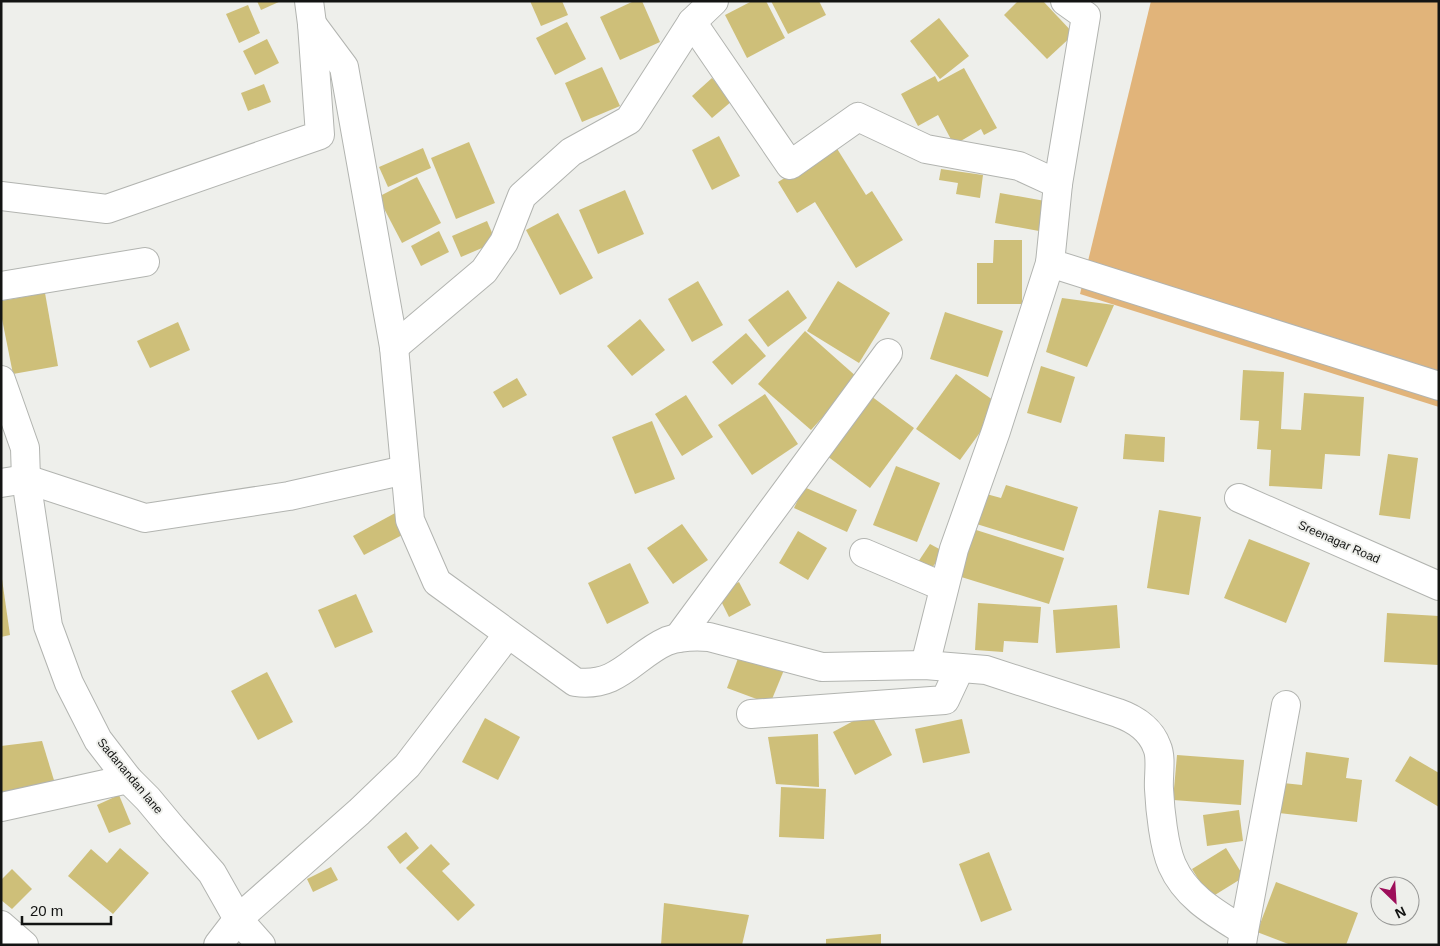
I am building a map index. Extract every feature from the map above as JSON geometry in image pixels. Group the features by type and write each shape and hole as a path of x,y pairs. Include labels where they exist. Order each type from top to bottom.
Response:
{"street":[{"path":"394,347 484,271 504,242 522,196 571,152 629,120 692,22 714,1"},
{"path":"925,665 954,549 996,431 1050,263 1058,184 1086,16 1065,1"},
{"path":"1,196 107,209 320,135 310,13"},
{"path":"310,13 344,67 394,347 410,520 437,582 575,682 586,684 610,678 657,646 678,638 694,636 709,637 822,667 925,665 986,670 1132,718 1151,736 1158,748 1159,789 1164,834 1171,864 1183,884 1206,908 1243,941"},
{"path":"692,22 790,165 858,117 926,148 1019,166 1058,184"},
{"path":"1,286 145,262"},
{"path":"1050,263 1439,386"},
{"path":"678,638 888,353"},
{"name":"Sadanandan lane","path":"1,380 25,448 13,481 48,626 69,682 98,740 128,779 148,799 212,873 238,919 261,945"},
{"path":"13,481 145,518 289,496 406,470"},
{"name":"Sreenagar Road","path":"1239,498 1439,586"},
{"path":"864,553 944,587"},
{"path":"218,945 238,919 359,812 407,766 508,634"},
{"path":"751,714 945,700 960,668"},
{"path":"1243,941 1286,705"},
{"path":"1,807 128,779"},
{"path":"1,925 24,945"}],"shaded area":[{"path":"1151,1 1439,1 1439,407 1080,294"}],"building":[{"path":"257,1 281,1 261,10"},
{"path":"530,1 562,1 568,15 541,26"},
{"path":"634,1 642,1 660,42 620,60 600,17"},
{"path":"752,1 766,1 785,38 747,58 725,15"},
{"path":"771,1 819,1 826,15 788,34"},
{"path":"1018,1 1043,1 1074,34 1047,59 1004,15"},
{"path":"248,5 260,33 239,43 226,14"},
{"path":"939,18 969,56 940,79 910,41"},
{"path":"567,22 586,59 555,75 536,38"},
{"path":"267,39 279,63 255,75 243,51"},
{"path":"602,67 620,106 582,122 565,83"},
{"path":"964,68 997,128 984,135 981,129 954,145 938,115 918,126 901,94 935,76 938,82"},
{"path":"712,78 732,101 712,118 692,96"},
{"path":"264,84 271,102 248,111 241,93"},
{"path":"719,136 740,176 712,190 692,150"},
{"path":"469,142 495,203 456,219 431,158"},
{"path":"836,147 866,195 872,191 903,240 856,268 815,202 797,213 778,182"},
{"path":"423,148 431,168 388,187 379,167"},
{"path":"941,169 983,175 980,198 956,194 958,183 939,180"},
{"path":"417,177 441,223 402,243 378,197"},
{"path":"625,190 644,234 598,254 579,210"},
{"path":"1000,193 1045,201 1039,231 995,223"},
{"path":"558,213 593,278 560,295 526,230"},
{"path":"487,221 496,242 461,257 452,236"},
{"path":"439,231 449,252 421,266 411,246"},
{"path":"994,240 1022,240 1022,304 977,304 977,263 993,263"},
{"path":"698,281 723,325 692,342 668,299"},
{"path":"838,281 890,313 859,363 807,331"},
{"path":"788,290 807,318 768,347 748,320"},
{"path":"45,293 58,366 13,374 1,314 1,301"},
{"path":"1062,298 1114,305 1087,367 1046,352"},
{"path":"945,312 1003,331 988,377 930,359"},
{"path":"640,319 665,350 632,376 607,346"},
{"path":"178,322 190,350 150,368 137,341"},
{"path":"805,331 858,378 811,430 758,384"},
{"path":"746,333 766,356 732,385 712,362"},
{"path":"1041,366 1075,377 1061,423 1027,413"},
{"path":"1243,370 1284,372 1281,429 1301,430 1304,393 1364,397 1360,456 1325,454 1322,489 1269,486 1271,450 1257,449 1259,421 1240,420"},
{"path":"956,374 1000,405 960,460 916,429"},
{"path":"517,378 527,395 503,408 493,392"},
{"path":"765,394 798,444 752,475 718,425"},
{"path":"686,395 713,437 682,456 655,414"},
{"path":"871,396 914,428 870,488 827,456"},
{"path":"652,421 675,479 635,494 612,437"},
{"path":"1125,434 1165,437 1164,462 1123,459"},
{"path":"1388,454 1418,458 1410,519 1379,515"},
{"path":"896,466 940,483 917,542 873,525"},
{"path":"1006,485 1078,507 1064,551 970,522 979,492 1001,498"},
{"path":"804,487 857,510 847,532 794,508"},
{"path":"1159,510 1201,517 1189,595 1147,588"},
{"path":"397,512 408,532 364,555 353,536"},
{"path":"682,524 708,560 673,584 647,548"},
{"path":"973,529 1064,558 1049,604 958,576"},
{"path":"798,531 827,548 808,580 779,563"},
{"path":"1249,539 1310,563 1286,623 1224,598"},
{"path":"930,544 943,551 929,573 916,565"},
{"path":"630,563 649,603 607,624 588,583"},
{"path":"1,579 10,635 1,637"},
{"path":"739,582 751,605 729,617 717,593"},
{"path":"356,594 373,632 335,648 318,610"},
{"path":"978,603 1041,607 1038,643 1004,641 1003,652 975,650"},
{"path":"1117,605 1120,648 1056,653 1053,610"},
{"path":"1387,613 1439,616 1439,665 1384,662"},
{"path":"740,653 784,670 770,704 727,688"},
{"path":"267,672 293,722 258,740 231,691"},
{"path":"870,712 892,755 855,775 833,732"},
{"path":"485,718 520,737 498,780 462,762"},
{"path":"962,719 970,753 923,763 915,729"},
{"path":"818,734 819,787 776,784 768,737"},
{"path":"42,741 57,790 1,796 1,746"},
{"path":"1306,752 1349,758 1346,778 1362,780 1357,822 1279,813 1283,783 1302,785"},
{"path":"1177,755 1244,760 1241,805 1173,800"},
{"path":"1410,756 1439,773 1439,807 1395,781"},
{"path":"781,787 826,789 824,839 779,837"},
{"path":"119,795 131,824 109,833 97,805"},
{"path":"1239,810 1243,841 1207,846 1203,815"},
{"path":"406,832 419,848 400,864 387,847"},
{"path":"431,844 450,864 442,871 475,905 458,921 406,868"},
{"path":"120,848 149,873 113,914 68,876 91,849 107,863"},
{"path":"1226,848 1244,877 1210,898 1192,869"},
{"path":"989,852 1012,910 981,922 959,864"},
{"path":"331,867 338,880 313,892 307,879"},
{"path":"12,869 32,889 12,909 1,900 1,880"},
{"path":"1276,882 1358,913 1346,945 1291,945 1257,932"},
{"path":"664,903 749,915 742,945 661,945"},
{"path":"881,934 881,945 826,945 826,939"}]}
